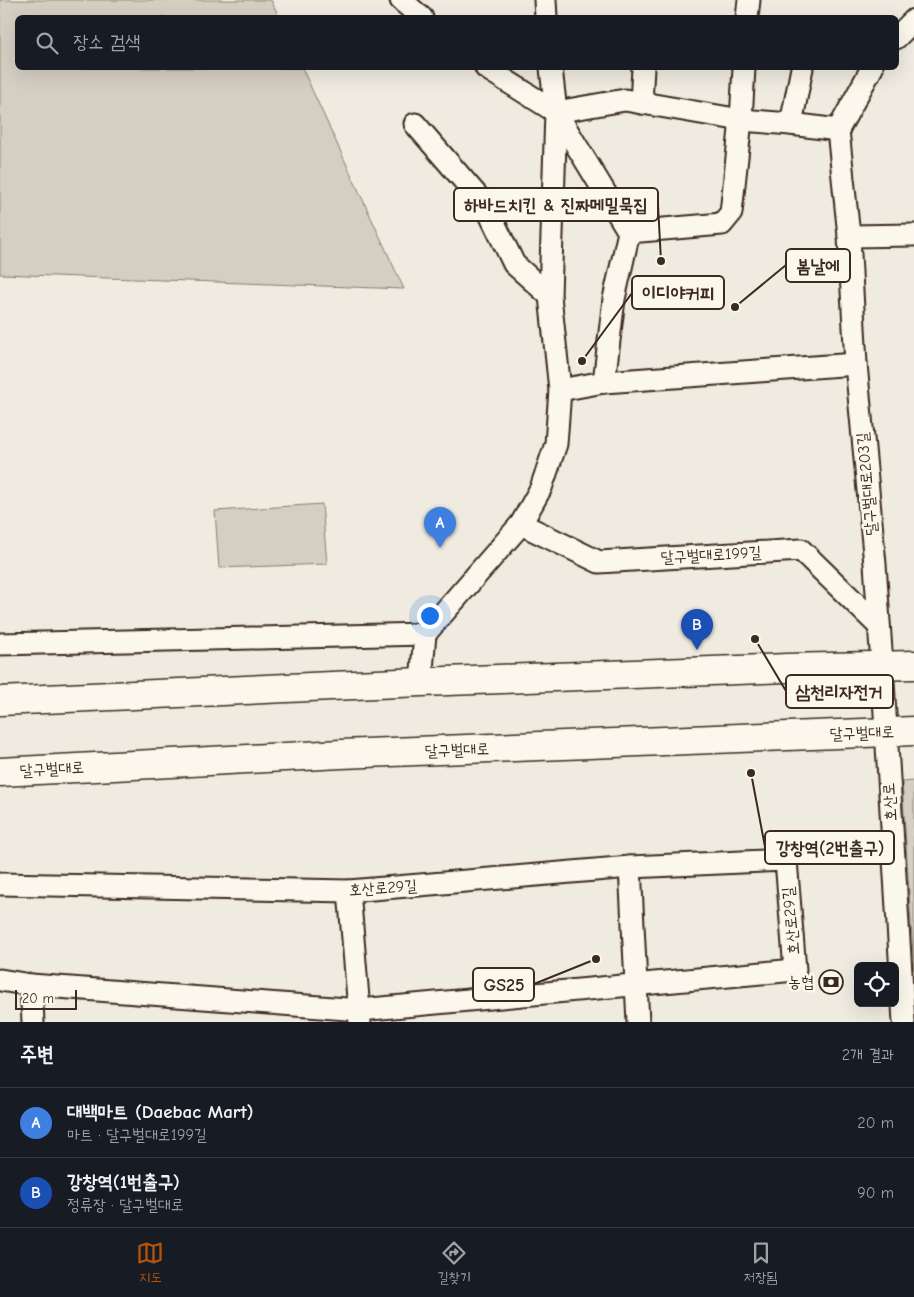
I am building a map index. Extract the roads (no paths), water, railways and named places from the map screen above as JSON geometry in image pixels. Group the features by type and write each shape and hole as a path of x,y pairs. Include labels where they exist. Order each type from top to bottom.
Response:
{"main road":[{"path":"0,701 421,682 914,665"},
{"name":"달구벌대로","path":"0,772 341,754 914,731"}],"street":[{"path":"401,0 418,15"},
{"path":"545,0 546,15"},
{"path":"748,0 748,15"},
{"path":"899,35 914,20"},
{"path":"489,70 556,112 629,232 614,299 604,382"},
{"path":"421,682 425,634 521,524 541,488 556,444 560,390 550,296 556,112 551,70"},
{"path":"641,103 644,70"},
{"path":"629,232 722,224 731,214 741,120 744,70"},
{"path":"791,124 802,70"},
{"path":"556,112 625,100 741,120 838,130 871,70"},
{"path":"415,124 486,206 514,264 550,296"},
{"name":"달구벌대로203길","path":"838,130 849,236 856,364 879,626 886,732"},
{"path":"849,236 912,239"},
{"path":"560,390 604,382 856,364"},
{"name":"달구벌대로199길","path":"521,524 599,562 801,550 879,626"},
{"path":"0,644 425,634"},
{"name":"호산로","path":"886,732 904,1022"},
{"name":"호산로29길","path":"0,884 349,891 630,867 786,860 795,970 636,984 360,1016 31,985 0,980"},
{"path":"630,867 638,1022"},
{"path":"349,891 360,1016"},
{"path":"31,985 33,1022"}],"place":[{"name":"하바드치킨 & 진짜메밀묵집","path":"661,261"},
{"name":"봄날에","path":"735,307"},
{"name":"이디야커피","path":"582,361"},
{"name":"대백마트 (Daebac Mart)","path":"440,548"},
{"name":"삼천리자전거","path":"755,639"},
{"name":"강창역(1번출구)","path":"697,650"},
{"name":"강창역(2번출구)","path":"751,773"},
{"name":"GS25","path":"596,959"},
{"name":"농협","path":"831,982"}]}
